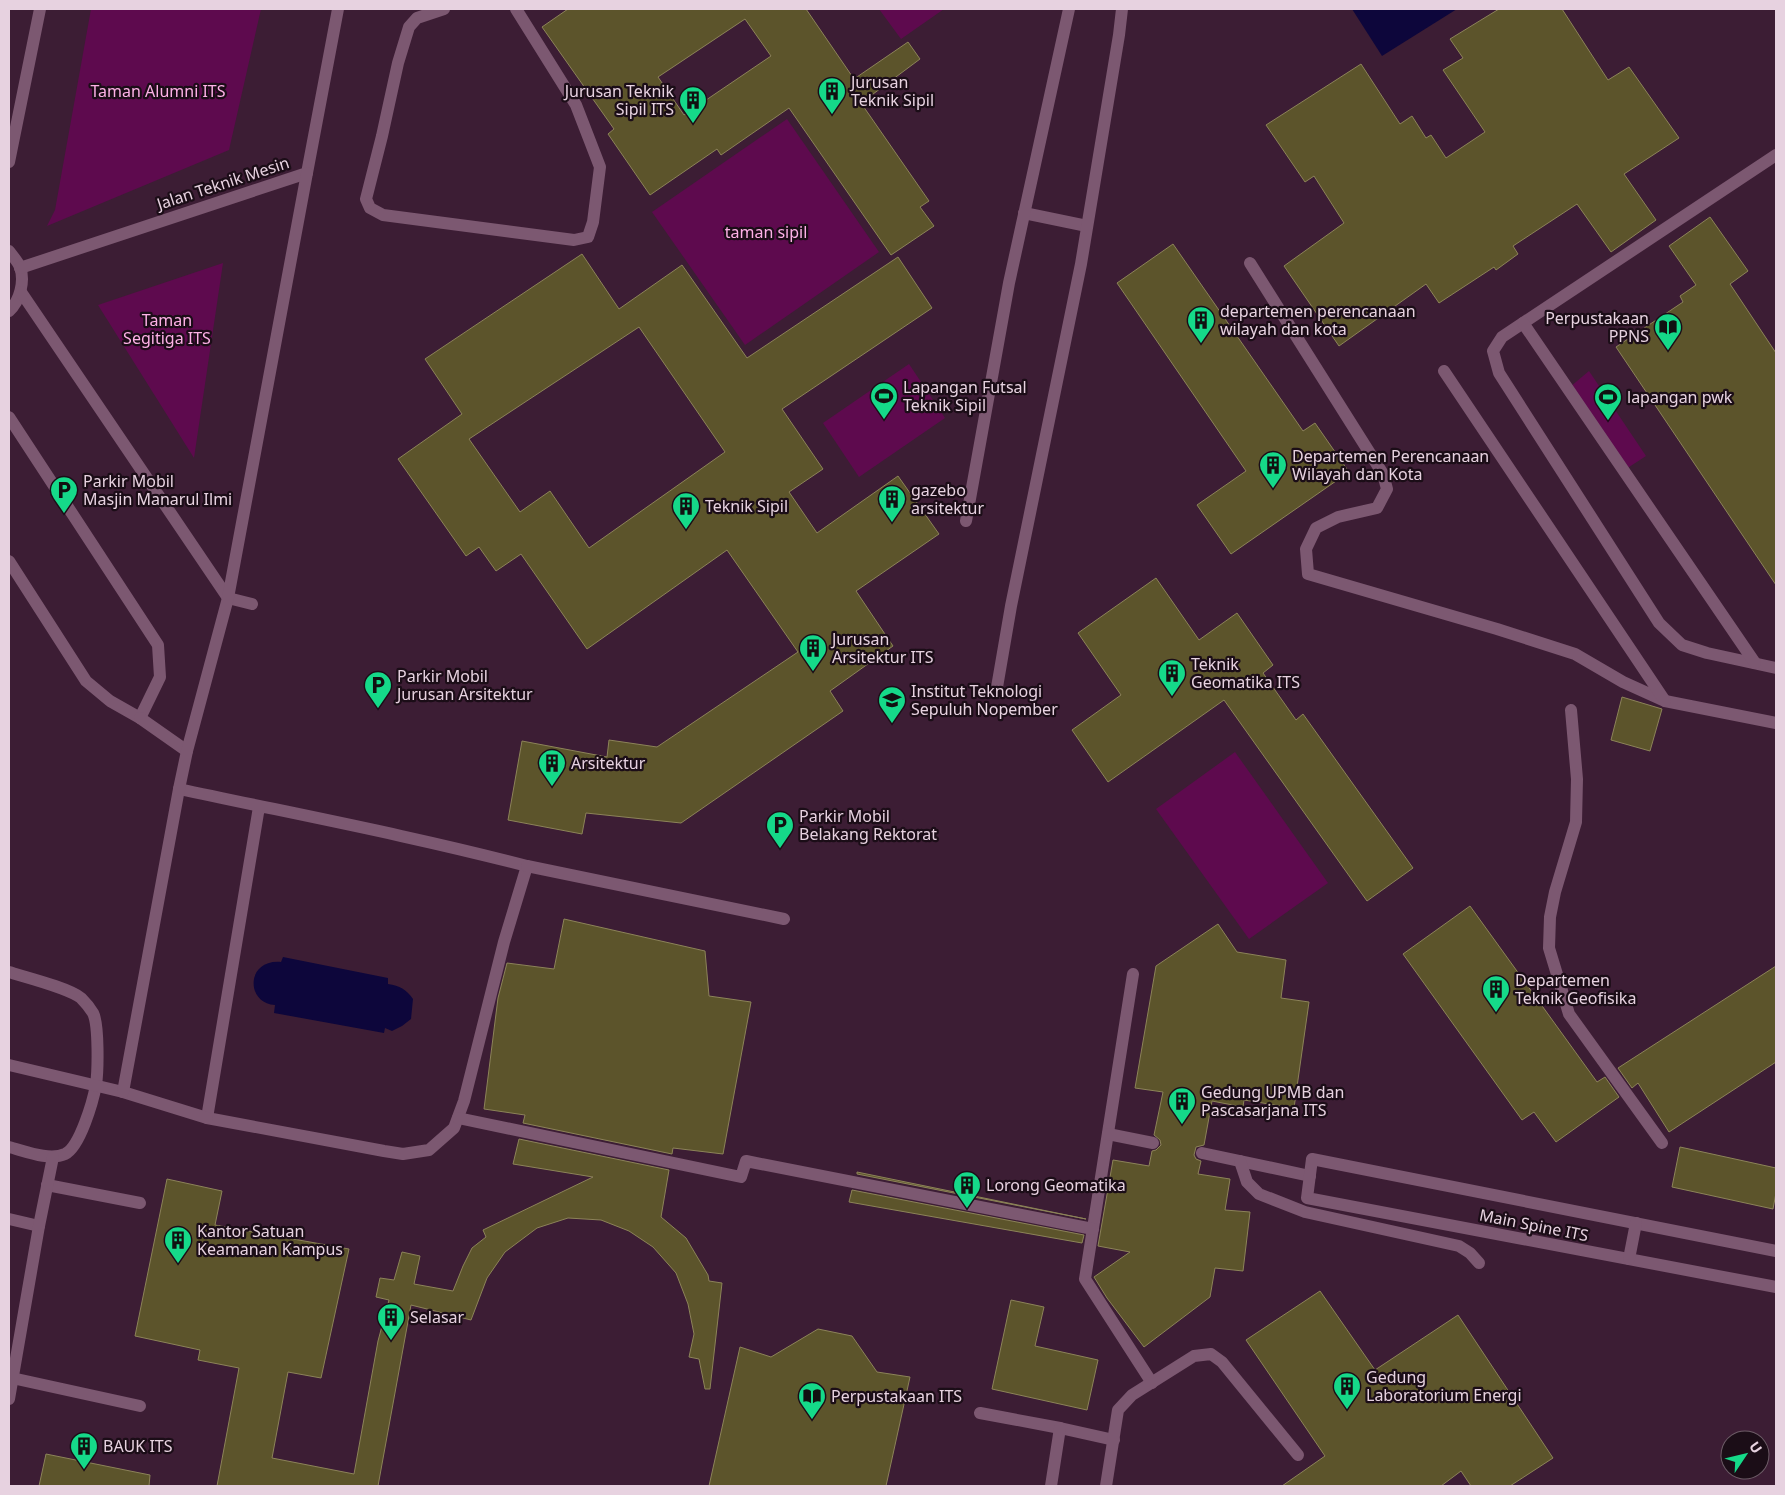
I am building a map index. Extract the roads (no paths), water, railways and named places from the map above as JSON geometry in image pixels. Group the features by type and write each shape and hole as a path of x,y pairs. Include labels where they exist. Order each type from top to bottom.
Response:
{"street":[{"path":"9,162 40,9"},
{"name":"Jalan Teknik Mesin","path":"20,268 307,172 338,9"},
{"path":"444,9 417,18 409,27 398,63 366,199 370,208 383,215 564,239 574,240 588,237 593,222 600,167 576,105 516,9"},
{"path":"966,521 1009,283 1069,9"},
{"path":"996,693 1011,606 1081,264 1122,9"},
{"path":"1776,155 1502,337 1493,351 1499,373 1659,623 1682,645 1707,653 1776,668"},
{"path":"123,1092 187,751 228,598 307,172"},
{"path":"1024,214 1087,226"},
{"path":"9,251 20,268 21,292 14,306 9,311"},
{"path":"1250,263 1383,474 1387,489 1377,508 1338,517 1316,528 1306,549 1308,574 1497,629 1575,654 1623,682 1665,701 1776,723"},
{"path":"21,292 228,598 252,604"},
{"path":"1523,323 1755,663"},
{"path":"1444,371 1665,701"},
{"path":"9,417 158,645 160,677 140,718"},
{"path":"9,561 86,681 110,701 140,718 187,751"},
{"path":"1571,710 1577,779 1576,822 1554,892 1550,917 1549,948 1569,1014 1662,1143"},
{"path":"179,789 490,856 527,866 784,919"},
{"path":"207,1118 259,807"},
{"path":"9,1065 123,1092 207,1118 384,1152 403,1154 429,1150 454,1128 464,1102 504,942 527,866"},
{"path":"9,972 50,984 80,997 93,1014 97,1033 96,1085 84,1125 74,1146 65,1154 53,1157 9,1147"},
{"path":"1133,974 1085,1279 1152,1383"},
{"path":"458,1118 741,1177 746,1161 1093,1230"},
{"path":"1108,1134 1153,1143"},
{"path":"1202,1153 1310,1176"},
{"path":"9,1399 53,1157"},
{"name":"Main Spine ITS","path":"1776,1251 1312,1159 1307,1198 1776,1287"},
{"path":"1240,1161 1247,1182 1260,1194 1304,1212 1459,1246 1470,1253 1479,1264"},
{"path":"47,1185 140,1203"},
{"path":"9,1220 39,1226"},
{"path":"1628,1259 1636,1223"},
{"path":"1106,1486 1118,1410 1132,1395 1194,1356 1211,1354 1222,1362 1298,1455"},
{"path":"12,1378 140,1406"},
{"path":"980,1413 1114,1440"},
{"path":"1051,1486 1060,1428"}],"place":[{"name":"Jurusan Teknik Sipil","path":"832,115"},
{"name":"Jurusan Teknik Sipil ITS","path":"693,124"},
{"name":"departemen perencanaan wilayah dan kota","path":"1201,344"},
{"name":"Perpustakaan PPNS","path":"1668,351"},
{"name":"Lapangan Futsal Teknik Sipil","path":"884,420"},
{"name":"lapangan pwk","path":"1608,421"},
{"name":"Departemen Perencanaan Wilayah dan Kota","path":"1273,489"},
{"name":"Parkir Mobil Masjin Manarul Ilmi","path":"64,514"},
{"name":"gazebo arsitektur","path":"892,523"},
{"name":"Teknik Sipil","path":"686,530"},
{"name":"Jurusan Arsitektur ITS","path":"813,672"},
{"name":"Teknik Geomatika ITS","path":"1172,697"},
{"name":"Parkir Mobil Jurusan Arsitektur","path":"378,709"},
{"name":"Institut Teknologi Sepuluh Nopember","path":"892,724"},
{"name":"Arsitektur","path":"552,787"},
{"name":"Parkir Mobil Belakang Rektorat","path":"780,849"},
{"name":"Departemen Teknik Geofisika","path":"1496,1013"},
{"name":"Gedung UPMB dan Pascasarjana ITS","path":"1182,1125"},
{"name":"Lorong Geomatika","path":"967,1209"},
{"name":"Kantor Satuan Keamanan Kampus","path":"178,1264"},
{"name":"Selasar","path":"391,1341"},
{"name":"Gedung Laboratorium Energi","path":"1347,1410"},
{"name":"Perpustakaan ITS","path":"812,1420"},
{"name":"BAUK ITS","path":"84,1470"}],"park label":[{"name":"Taman Alumni ITS","path":"158,91"},
{"name":"taman sipil","path":"766,232"},
{"name":"Taman Segitiga ITS","path":"167,329"}]}
